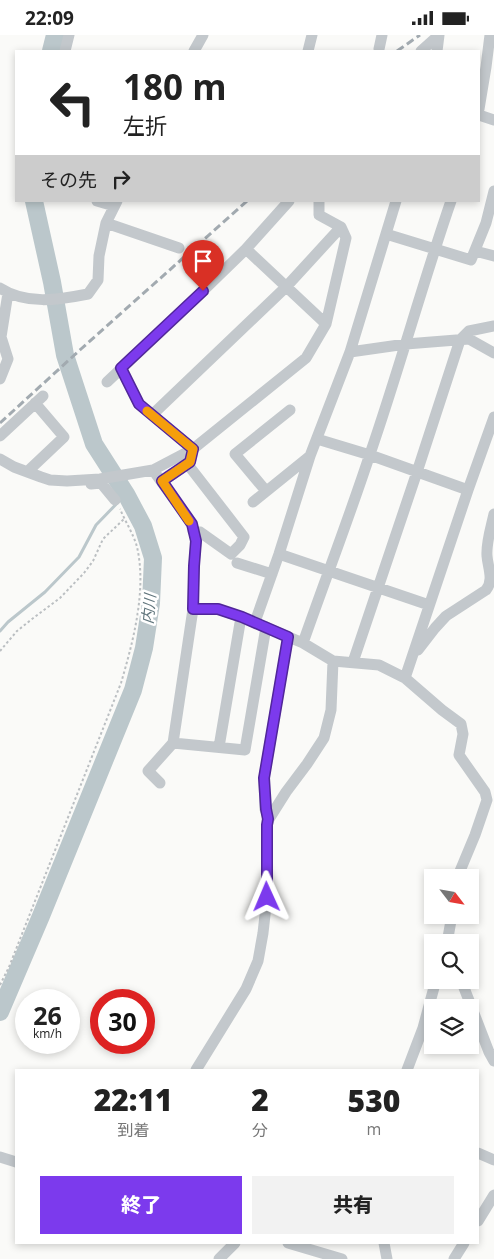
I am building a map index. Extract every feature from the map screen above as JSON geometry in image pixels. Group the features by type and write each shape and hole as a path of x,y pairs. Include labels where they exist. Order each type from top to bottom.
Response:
{"street":[{"path":"66,50 69,35"},
{"path":"195,50 203,35"},
{"path":"308,50 312,35"},
{"path":"379,49 382,35"},
{"path":"422,50 439,35 437,50"},
{"path":"480,103 490,35"},
{"path":"480,115 494,120"},
{"path":"386,234 471,260 486,223 494,191"},
{"path":"107,382 246,249 288,202"},
{"path":"0,459 14,467 50,480 100,479 153,470 193,449 306,358 326,324 346,238 342,227 319,215 319,202"},
{"path":"255,622 310,456 350,352 396,202"},
{"path":"303,643 370,455 434,249 451,202"},
{"path":"0,379 4,358 1,337 4,290 25,299 43,300 88,294 98,280 106,223 115,204"},
{"path":"106,223 179,248"},
{"path":"152,415 286,287 342,227"},
{"path":"246,249 326,324"},
{"path":"475,251 494,256"},
{"path":"352,662 418,472 460,340 470,331 494,325"},
{"path":"350,352 406,344 469,339 494,353"},
{"path":"121,368 139,404 193,449"},
{"path":"0,436 39,400 64,437 27,472"},
{"path":"266,491 234,454 290,409"},
{"path":"405,678 494,417"},
{"path":"317,439 370,455 468,490"},
{"path":"193,449 190,467 244,537 240,545 231,554 200,532 194,531"},
{"path":"253,502 310,456"},
{"path":"162,481 190,462"},
{"path":"153,470 192,524 196,541 193,609 173,743 148,771 160,783"},
{"path":"41,477 57,489 101,483 115,500"},
{"path":"411,660 435,627 446,616 489,587 491,580 487,554 494,514"},
{"path":"279,554 429,605"},
{"path":"237,563 272,574"},
{"path":"193,609 218,609 242,617 303,643 333,661 379,665 405,678 461,724 463,734 459,755 485,792 487,800 461,869"},
{"path":"219,747 242,617"},
{"path":"173,743 245,749 266,627"},
{"path":"197,1069 246,989 258,961 267,897 268,819 264,778 288,637"},
{"path":"268,819 324,738 331,710 333,661"},
{"path":"407,1069 423,1028 434,989"},
{"path":"464,989 494,1061"},
{"path":"479,1153 494,1160"},
{"path":"0,1157 15,1162"},
{"path":"479,1219 494,1195"},
{"path":"219,1259 234,1244"},
{"path":"291,1244 342,1259"},
{"path":"384,1244 387,1259"},
{"path":"454,1259 463,1244"}],"path":[{"path":"0,985 9,967 120,683 133,640 140,564 136,545 121,512"},
{"path":"0,651 17,631 60,599 93,561 103,539 124,519"}],"waterway":[{"name":"内川","path":"51,50 55,35"},
{"name":"内川","path":"0,1012 133,690 144,648 151,603 153,558 143,526 126,494 94,444 65,355 52,282 34,202"},
{"path":"0,631 8,622 45,592 79,557 96,525 126,494"}],"railway":[{"path":"398,50 420,35"},
{"path":"0,423 246,202"}],"slow traffic":[{"path":"147,411 193,449 190,462 162,481 189,521"}],"route":[{"path":"203,291 121,368 139,404 193,449 190,462 162,481 192,524 196,541 193,609 218,609 288,637 264,778 268,819 267,897"}]}
